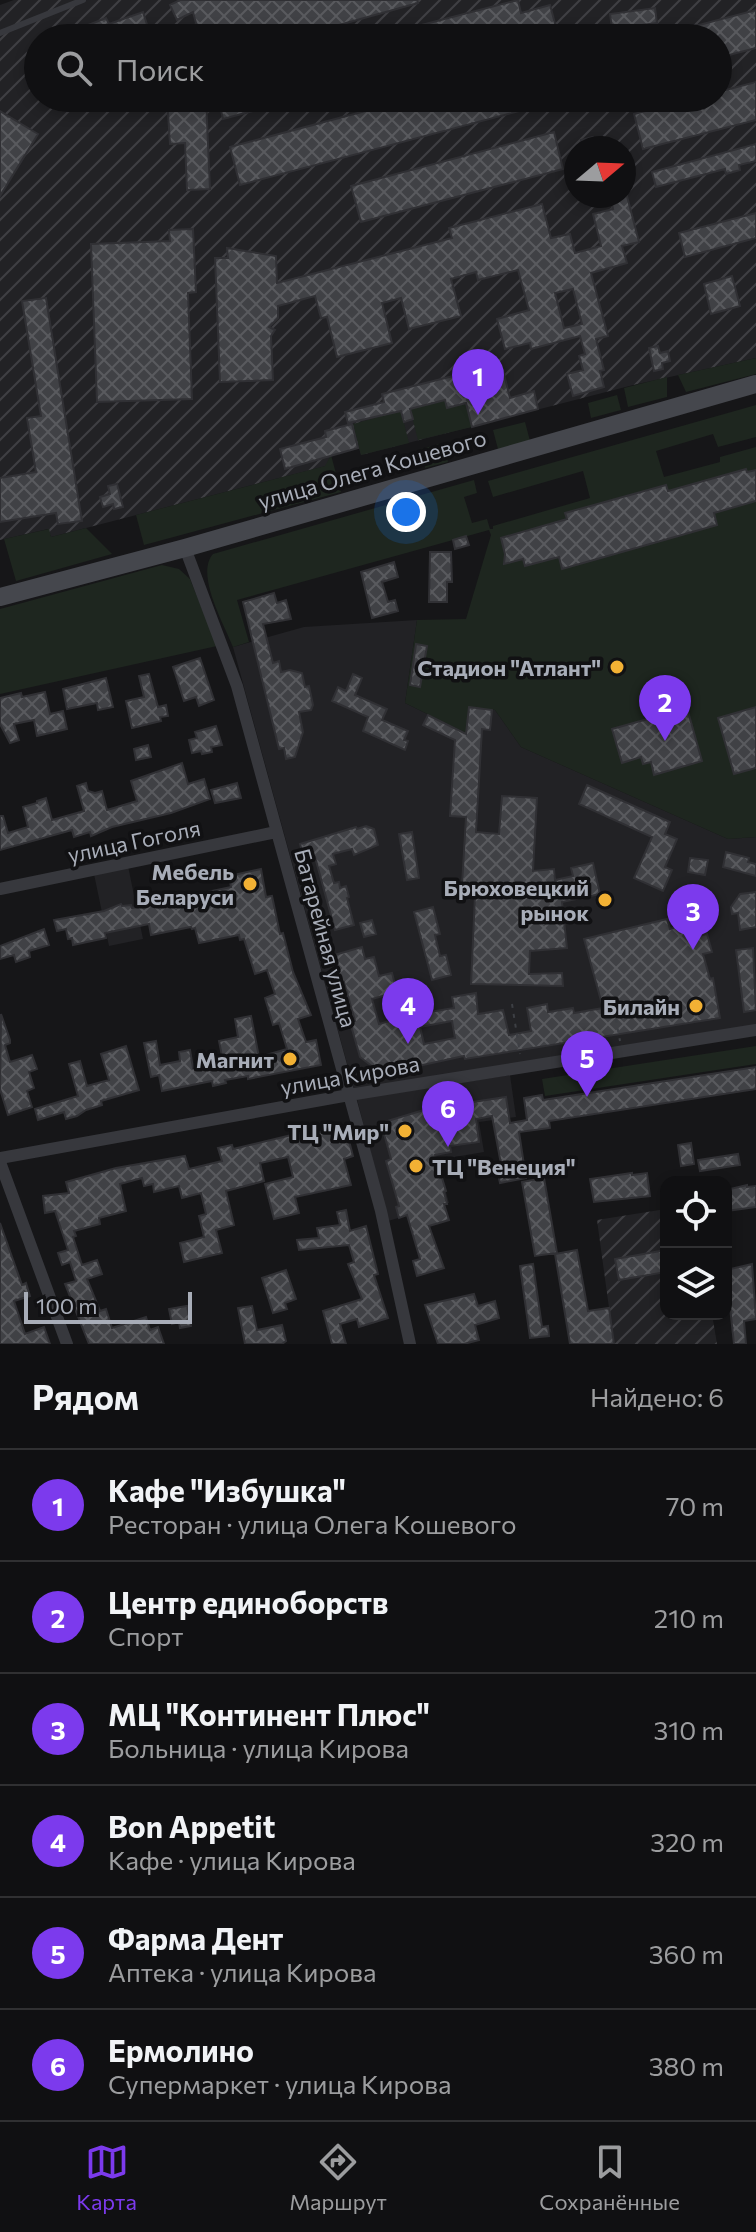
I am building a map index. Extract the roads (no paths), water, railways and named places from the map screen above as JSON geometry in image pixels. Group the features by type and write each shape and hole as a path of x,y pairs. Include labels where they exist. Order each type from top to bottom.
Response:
{"street":[{"name":"улица Олега Кошевого","path":"0,597 185,548 756,384"},
{"name":"Батарейная улица","path":"185,548 231,667 381,1211 410,1344"},
{"name":"улица Гоголя","path":"0,889 276,832"},
{"name":"улица Кирова","path":"0,1160 349,1095 756,1030"},
{"path":"0,1160 67,1344"}],"lane":[{"path":"0,33 83,0"}],"place":[{"name":"Кафе \"Избушка\"","path":"478,415"},
{"name":"Стадион \"Атлант\"","path":"617,667"},
{"name":"Центр единоборств","path":"665,741"},
{"name":"Мебель Беларуси","path":"250,884"},
{"name":"Брюховецкий рынок","path":"605,900"},
{"name":"МЦ \"Континент Плюс\"","path":"693,950"},
{"name":"Билайн","path":"696,1006"},
{"name":"Bon Appetit","path":"408,1044"},
{"name":"Магнит","path":"290,1059"},
{"name":"Фарма Дент","path":"587,1097"},
{"name":"ТЦ \"Мир\"","path":"405,1131"},
{"name":"Ермолино","path":"448,1147"},
{"name":"ТЦ \"Венеция\"","path":"416,1166"}]}
